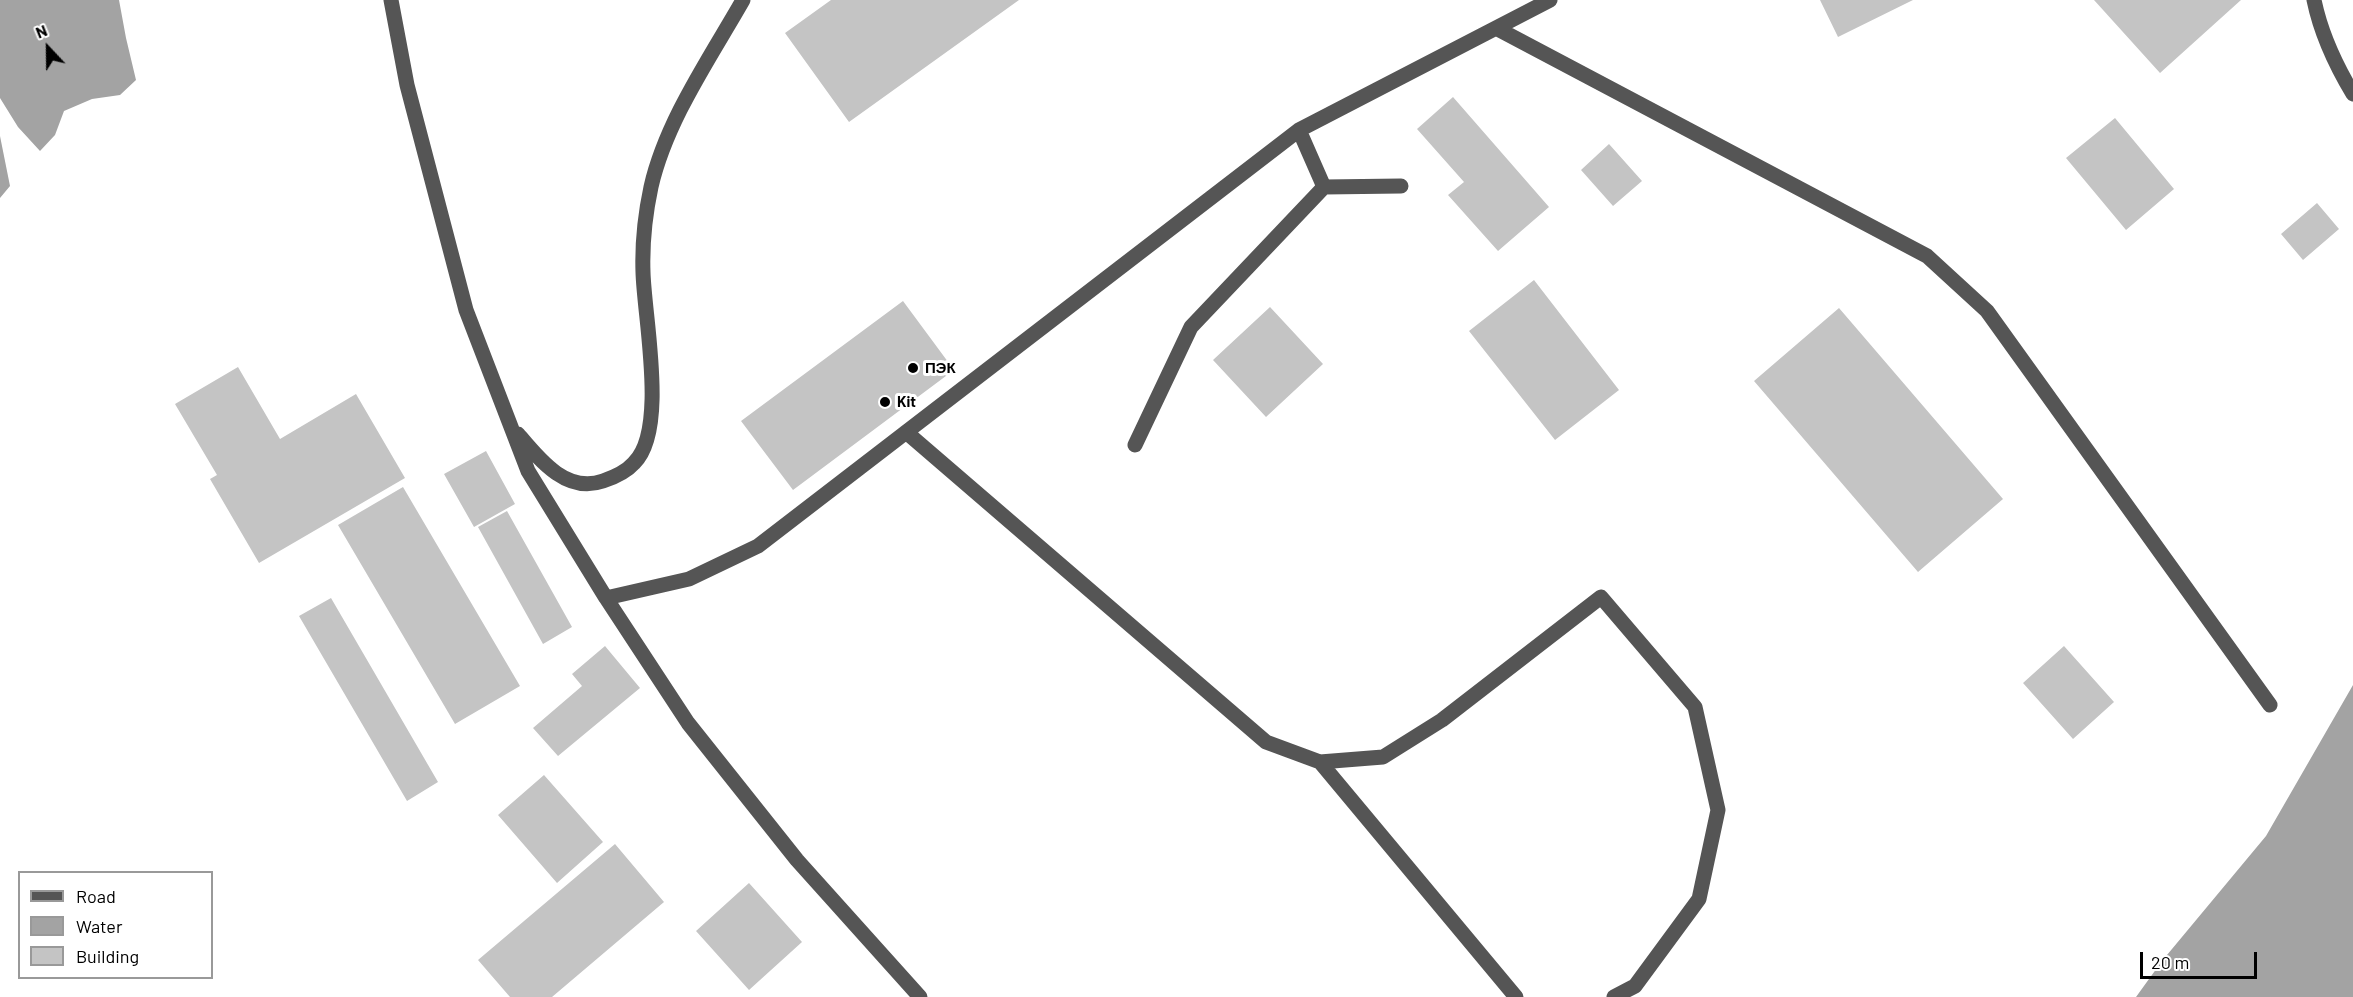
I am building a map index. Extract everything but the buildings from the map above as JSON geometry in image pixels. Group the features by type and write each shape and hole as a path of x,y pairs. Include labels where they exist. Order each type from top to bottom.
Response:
{"lane":[{"path":"391,0 407,85 466,310 528,471 606,598 688,723 797,860 921,997"},
{"path":"510,425 544,465 560,476 580,483 599,482 619,475 636,462 646,444 652,393 643,272 643,232 652,184 665,141 743,0"},
{"path":"606,598 689,579 758,546 1299,130 1550,0"},
{"path":"2314,0 2320,28 2353,94"},
{"path":"1496,28 1927,256 1987,311 2270,705"},
{"path":"1299,130 1324,187"},
{"path":"1135,445 1191,327 1324,187 1401,186"},
{"path":"906,432 1266,742 1320,762 1383,757 1442,720 1601,597 1695,707 1718,810 1699,899 1635,986 1614,997"},
{"path":"1320,762 1516,997"}],"water":[{"path":"0,0 119,0 136,80 120,95 92,99 64,111 55,135 40,151 18,127 0,98"},
{"path":"0,136 10,186 0,198"},
{"path":"2353,685 2353,997 2136,997 2162,961 2266,836"}],"place":[{"name":"ПЭК","path":"913,368"},
{"name":"Kit","path":"885,402"}]}
